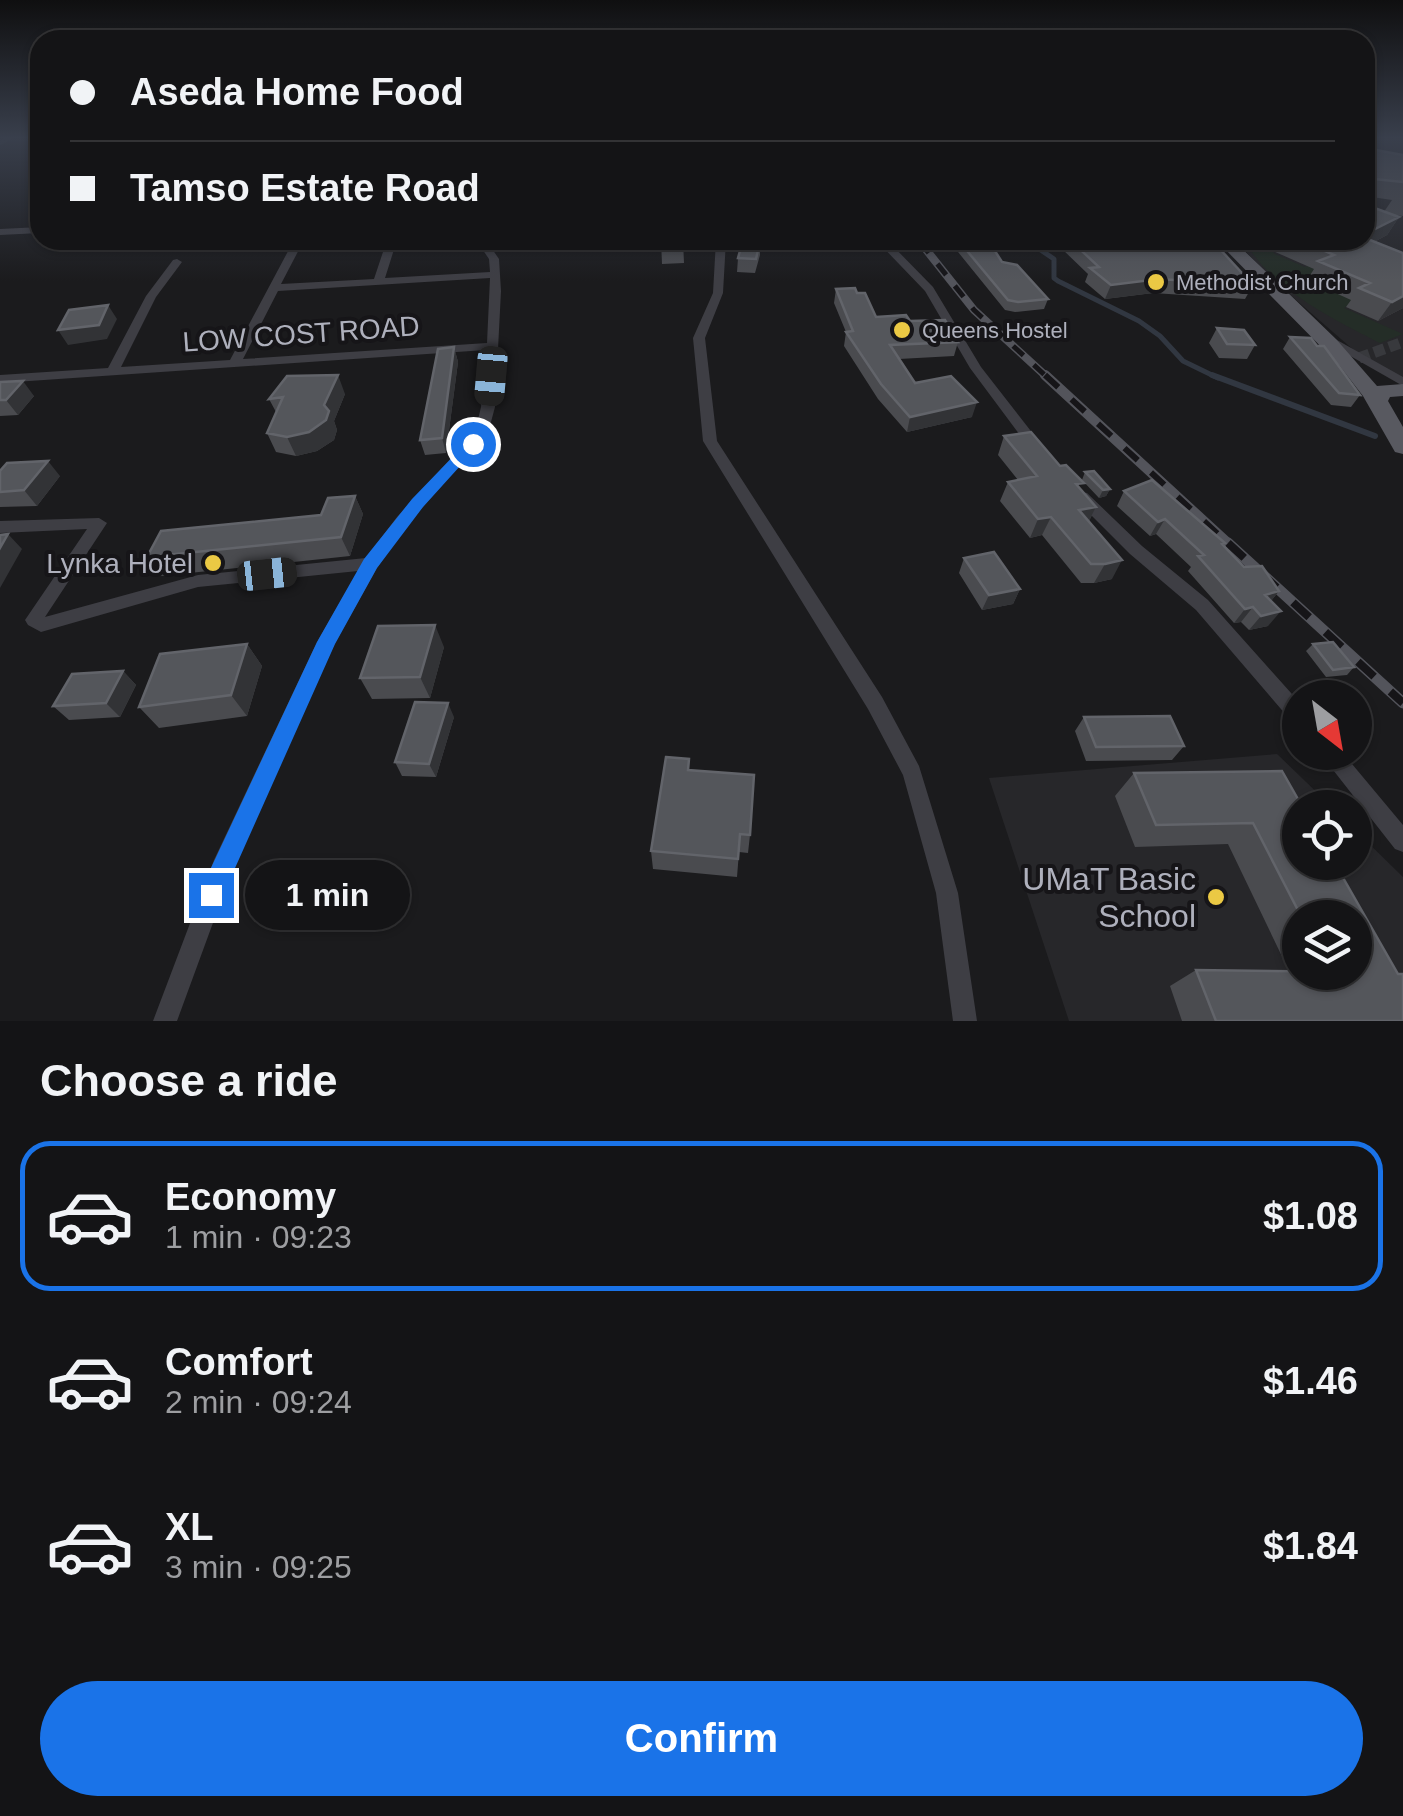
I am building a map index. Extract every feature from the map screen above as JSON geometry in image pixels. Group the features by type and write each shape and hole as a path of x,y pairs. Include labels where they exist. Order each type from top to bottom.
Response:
{"main road":[{"path":"1232,250 1251,272 1322,336 1377,401 1403,447"},
{"path":"1377,401 1384,391 1403,386"}],"street":[{"path":"0,232 30,230"},
{"path":"234,364 293,250"},
{"path":"379,280 389,250"},
{"path":"165,1021 200,922 248,809 326,642 370,564 402,521 480,433 488,407 494,346 494,259 488,250"},
{"path":"720,250 718,293 699,338 710,441 875,703 912,773 947,893 964,1021"},
{"path":"890,250 929,289 976,368 1049,462"},
{"path":"112,372 151,296 176,262"},
{"path":"276,288 495,275"},
{"path":"1322,336 1403,386"},
{"name":"LOW COST ROAD","path":"0,379 494,346"},
{"path":"1074,489 1136,550 1202,605 1282,696"},
{"path":"0,527 99,523 34,620 41,626 198,581 370,564"},
{"path":"1345,770 1403,841"}],"shaded area":[{"path":"1375,186 1403,186 1403,379 1364,359 1244,250 1375,250"},
{"path":"1251,250 1271,250 1305,267 1333,255 1349,261 1307,280 1334,293 1359,283 1376,290 1344,308 1403,334 1380,343 1288,289"},
{"name":"UMaT Basic School","path":"1277,754 1282,759 1282,770 1294,770 1314,790 1282,790 1282,880 1372,880 1372,847 1403,877 1403,1021 1069,1021 989,778"}],"building":[{"path":"1375,208 1399,217 1375,229"},
{"path":"1375,242 1403,253 1403,296 1392,302 1359,288 1370,283 1318,261 1334,255 1323,250 1375,250"},
{"path":"740,250 758,250 756,259 738,258"},
{"path":"966,250 994,250 1002,262 1017,265 1048,299 1008,300"},
{"path":"1081,250 1221,250 1253,285 1159,279 1111,285 1090,268 1099,267"},
{"path":"855,288 857,293 865,293 876,317 906,315 910,321 945,320 958,342 890,345 915,383 951,376 977,402 910,417 881,384 846,332 853,331 836,289"},
{"path":"108,305 99,325 58,330 69,310"},
{"path":"1217,328 1244,330 1255,345 1227,344"},
{"path":"1290,337 1311,338 1317,346 1324,346 1360,395 1339,393"},
{"path":"454,347 442,438 420,440 438,349"},
{"path":"338,375 324,405 329,411 326,420 309,432 287,437 267,433 283,397 269,399 287,376"},
{"path":"23,381 6,400 0,400 0,382"},
{"path":"1031,432 1060,466 1066,465 1084,483 1076,484 1096,507 1079,510 1122,560 1091,564 1051,517 1038,519 1008,482 1037,476 1004,436"},
{"path":"48,461 24,490 0,492 0,471 7,463"},
{"path":"1094,471 1110,489 1103,490 1085,472"},
{"path":"1152,480 1225,543 1222,544 1244,567 1262,566 1279,591 1265,595 1281,611 1261,616 1253,607 1245,609 1198,556 1204,555 1165,519 1158,522 1124,491"},
{"path":"355,496 341,537 147,557 161,531 321,515 328,498"},
{"path":"994,552 1020,589 989,595 964,558"},
{"path":"435,625 420,677 360,678 378,626"},
{"path":"1333,642 1354,667 1333,670 1313,644"},
{"path":"247,644 231,695 139,707 160,654"},
{"path":"123,671 106,703 53,706 72,674"},
{"path":"415,702 448,703 429,764 395,762"},
{"path":"1170,716 1184,746 1096,747 1084,717"},
{"path":"666,757 689,759 688,770 754,775 750,835 740,834 738,859 651,851"},
{"path":"1282,771 1293,790 1282,790 1282,879 1253,823 1156,825 1134,773"},
{"path":"1282,880 1344,880 1356,900 1293,900"},
{"path":"1372,928 1398,974 1403,974 1403,1021 1216,1021 1196,970 1282,971 1282,990 1372,990"}],"waterway":[{"path":"1041,250 1054,259 1054,278 1058,281 1139,321 1160,336 1183,361 1218,378"},
{"path":"1212,375 1375,436"}],"tunnel":[{"path":"1359,358 1403,342"}],"railway":[{"path":"926,250 974,310 1048,378"},
{"path":"1045,375 1231,546"},
{"path":"1228,543 1403,703"}],"place":[{"name":"Methodist Church","path":"1156,282"},
{"name":"Queens Hostel","path":"902,330"},
{"name":"Lynka Hotel","path":"213,563"},
{"name":"UMaT Basic School","path":"1216,897"}],"route":[{"path":"211,895 326,642 370,564 417,503 473,444"}]}
